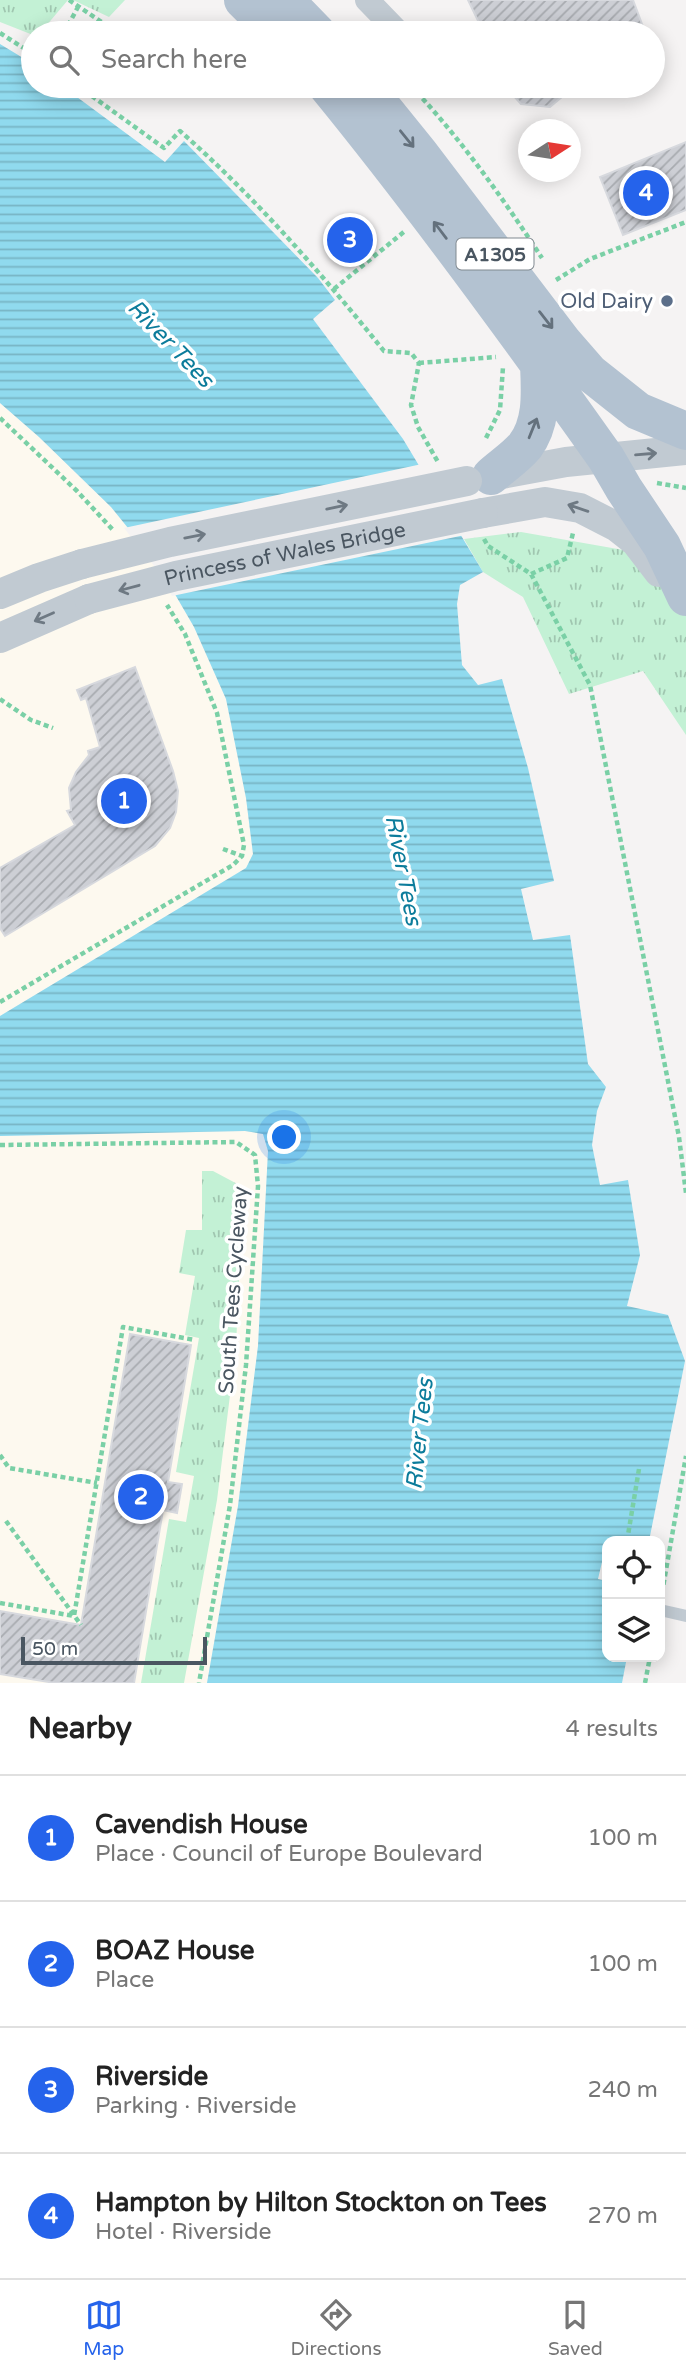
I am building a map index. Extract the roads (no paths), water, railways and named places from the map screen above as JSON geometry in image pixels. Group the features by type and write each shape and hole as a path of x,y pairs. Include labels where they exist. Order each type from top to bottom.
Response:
{"main road":[{"path":"243,0 264,21"},
{"path":"285,0 305,21"},
{"name":"A1305","path":"337,98 391,164 521,360 606,458 662,546 686,597"},
{"name":"A1305","path":"374,98 563,342 590,373 638,411 686,431"},
{"path":"481,478 525,446 535,427 540,407 521,360"}],"street":[{"path":"368,1 387,21"},
{"name":"Princess of Wales Bridge","path":"0,594 82,564 170,541 566,462 686,450"},
{"name":"Princess of Wales Bridge","path":"0,638 89,599 215,567 545,502 565,504 617,527 636,542 686,607"}],"lane":[{"path":"665,1611 686,1616"}],"water":[{"name":"River Tees","path":"0,44 21,57 21,98 78,98 165,162 184,141 318,278 335,300 313,319 403,439 483,572 460,585 457,604 462,665 478,685 502,679 528,768 554,881 521,889 533,940 570,935 588,1064 606,1087 597,1111 592,1145 600,1185 628,1180 640,1255 627,1306 668,1315 685,1361 650,1536 602,1536 602,1562 598,1579 602,1580 602,1662 626,1662 622,1683 207,1683 238,1506 258,1346 268,1151 263,1134 245,1131 0,1136 0,1016 246,868 253,854 246,798 226,699 194,627 158,565 111,507 0,403"}],"place":[{"name":"Hampton by Hilton Stockton on Tees","path":"646,193"},
{"name":"Riverside","path":"350,240"},
{"name":"Old Dairy","path":"667,301"},
{"name":"Cavendish House","path":"124,801"},
{"name":"BOAZ House","path":"141,1497"}]}
